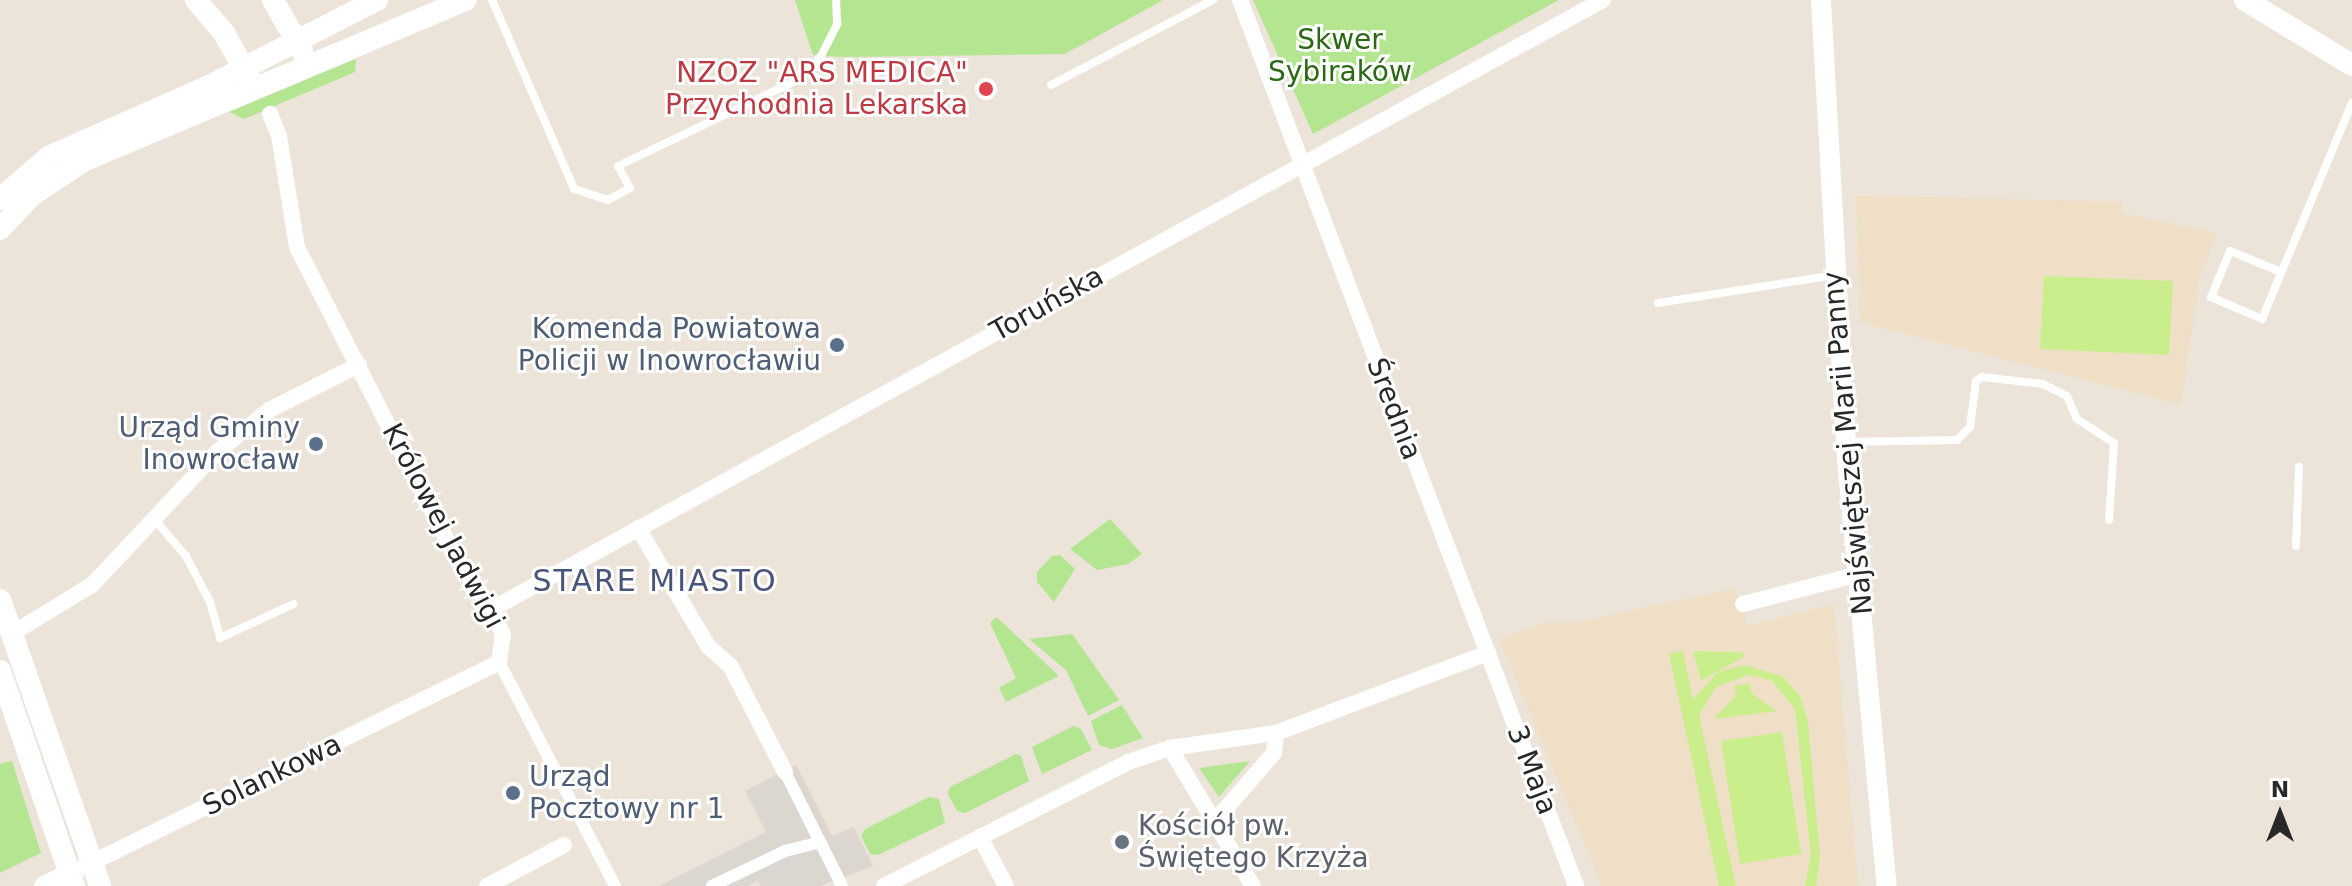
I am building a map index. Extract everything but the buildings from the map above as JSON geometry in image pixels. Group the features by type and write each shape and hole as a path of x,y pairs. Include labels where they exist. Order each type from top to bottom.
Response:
{"main road":[{"path":"196,0 245,68 255,89"},
{"path":"273,0 310,66"},
{"path":"0,199 50,156 245,68 377,0"},
{"path":"0,229 32,195 65,170 466,0"},
{"path":"2245,0 2352,65"},
{"path":"0,600 7,636 100,886"},
{"path":"0,671 72,880"}],"street":[{"name":"Średnia","path":"1240,0 1488,653"},
{"name":"Toruńska","path":"492,609 1603,0"},
{"name":"Najświętszej Marii Panny","path":"1821,0 1834,275 1846,442 1887,886"},
{"name":"Królowej Jadwigi","path":"270,114 279,136 297,247 456,558 492,609 503,635 499,662 615,886"},
{"path":"7,636 92,585 217,452 269,410 359,365"},
{"path":"638,528 708,646 731,667 842,886"},
{"path":"1743,604 1859,574"},
{"path":"884,886 1109,770 1170,748 1276,733 1488,653"},
{"name":"3 Maja","path":"1488,653 1576,886"},
{"name":"Solankowa","path":"44,886 72,880 92,864 499,662"},
{"path":"1215,821 1274,753 1276,733"},
{"path":"1170,748 1253,886"},
{"path":"980,837 1006,886"},
{"path":"712,886 785,851 820,842"},
{"path":"487,886 564,845"}],"lane":[{"path":"492,0 574,189 608,200 630,188 618,166 793,82 821,56 837,24 836,0"},
{"path":"1051,85 1213,0"},
{"path":"2281,272 2230,251 2211,297 2262,319 2352,103"},
{"path":"1658,303 1834,275"},
{"path":"1846,442 1957,440 1970,427 1976,381 1982,377 2043,384 2067,396 2077,419 2114,443 2109,520"},
{"path":"2296,546 2299,467"},
{"path":"154,519 186,556 210,602 220,638 294,604"}],"shaded area":[{"path":"1856,195 2122,202 2122,213 2217,233 2199,281 2181,405 1860,322"},
{"path":"1735,588 1748,626 1834,604 1858,886 1602,886 1499,639 1544,623 1577,622"},
{"path":"796,765 832,836 854,827 873,866 820,886 761,886 758,881 748,886 659,886 766,832 745,791"}],"green space":[{"path":"795,0 1163,0 1065,54 840,57 813,55"},
{"name":"Skwer Sybiraków","path":"1253,0 1559,0 1313,134"},
{"path":"356,59 355,72 244,119 229,112"},
{"path":"2044,276 2173,281 2169,355 2040,349"},
{"path":"1110,519 1142,554 1128,564 1097,570 1070,549"},
{"path":"1060,555 1075,569 1054,602 1037,582 1037,572 1052,556"},
{"path":"996,617 1059,676 1006,702 999,688 1016,678 990,623"},
{"path":"1072,634 1119,700 1088,716 1066,670 1029,639"},
{"path":"1683,651 1693,699 1718,672 1744,665 1782,676 1800,696 1808,722 1820,857 1816,886 1805,886 1811,856 1795,709 1772,681 1749,675 1716,687 1699,715 1736,886 1719,886 1669,654"},
{"path":"1693,651 1742,652 1745,656 1701,681"},
{"path":"1750,683 1751,693 1777,711 1714,719 1736,695 1734,686"},
{"path":"1122,705 1143,738 1112,749 1099,745 1091,721"},
{"path":"1073,726 1081,729 1092,750 1042,774 1032,747"},
{"path":"1782,732 1801,854 1740,864 1721,741"},
{"path":"1016,754 1021,756 1029,781 965,813 957,811 948,794 950,787"},
{"path":"12,761 41,853 0,873 0,764"},
{"path":"1250,761 1219,797 1199,768"},
{"path":"929,797 939,799 945,823 878,855 870,854 861,836 865,829"}],"place":[{"name":"NZOZ \"ARS MEDICA\" Przychodnia Lekarska","path":"986,89"},
{"name":"Komenda Powiatowa Policji w Inowrocławiu","path":"837,345"},
{"name":"Urząd Gminy Inowrocław","path":"316,444"},
{"name":"Urząd Pocztowy nr 1","path":"513,793"},
{"name":"Kościół pw. Świętego Krzyża","path":"1122,842"}],"district":[{"name":"STARE MIASTO","path":"655,581"}]}
